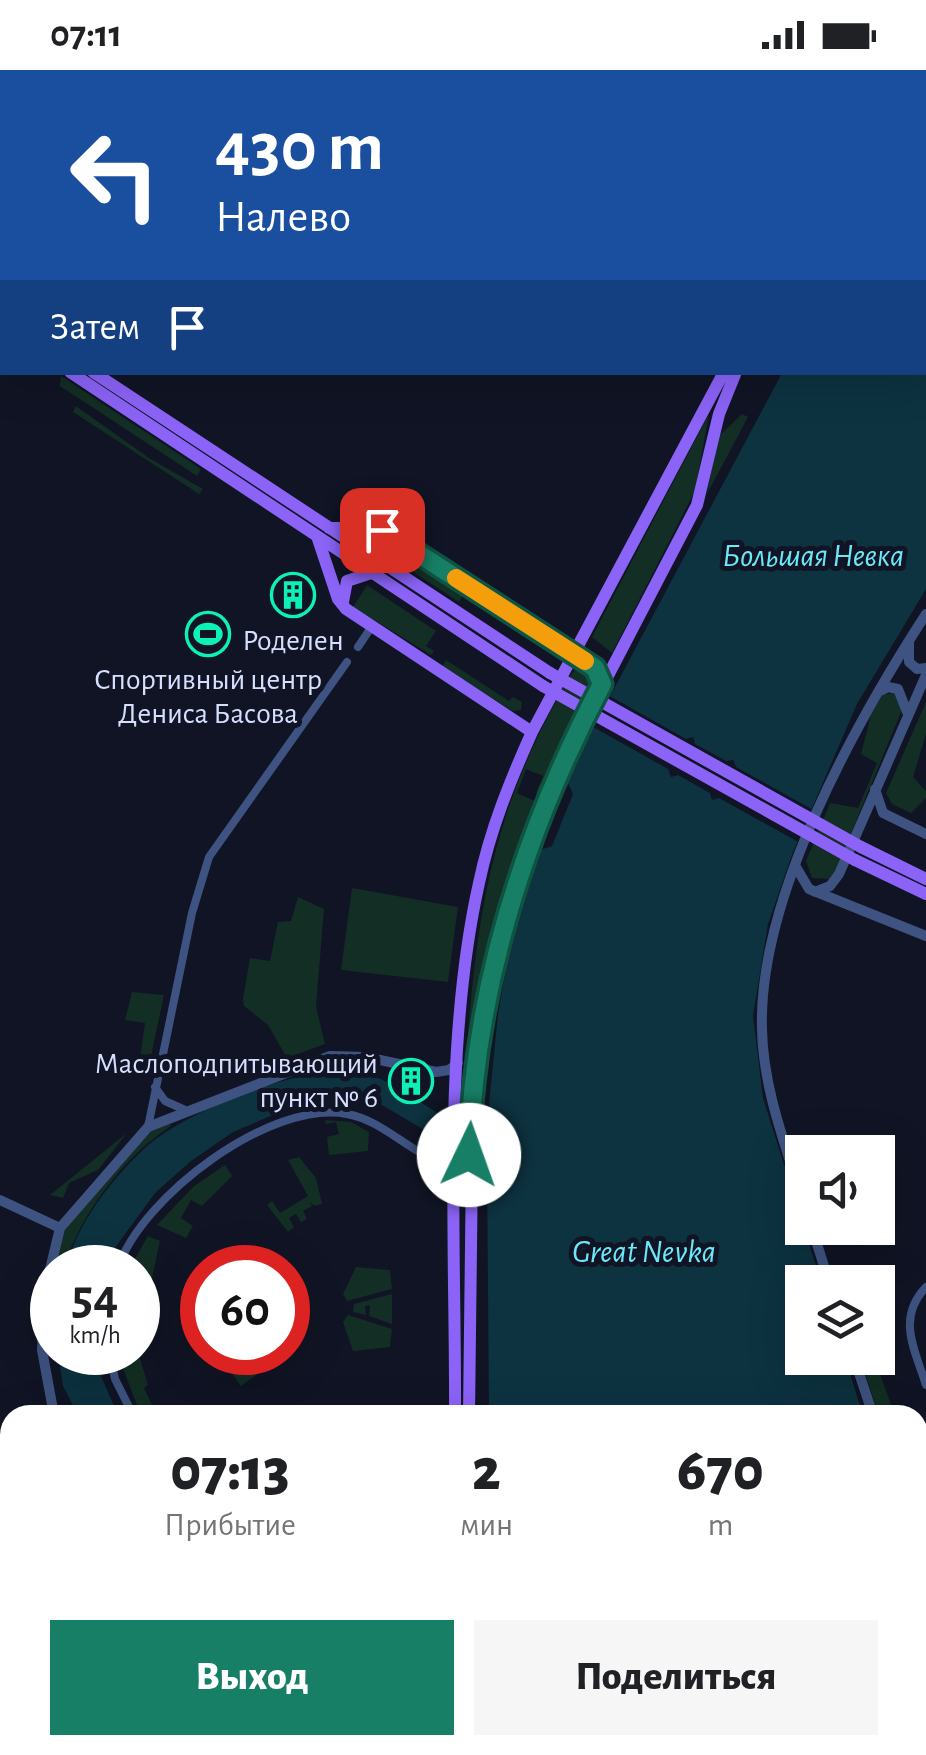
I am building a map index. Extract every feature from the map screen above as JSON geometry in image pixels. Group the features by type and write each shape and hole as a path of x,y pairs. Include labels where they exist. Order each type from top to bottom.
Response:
{"main road":[{"path":"75,375 322,532 373,557 547,679"},
{"path":"97,375 322,532 371,574 547,679 926,894"},
{"path":"469,1405 459,1062 479,882 507,789 532,732 722,375"},
{"path":"463,1125 485,1002 505,922 552,783 697,505 719,414 735,375"},
{"path":"322,532 373,528 391,535 599,671 602,684"},
{"path":"322,532 338,600 346,609 532,732"},
{"path":"373,557 375,540 391,535"},
{"path":"346,609 342,592 346,581 371,574"},
{"path":"858,854 926,879"},
{"path":"455,1405 456,1166 463,1151"}],"street":[{"path":"785,1143 769,1090 761,1026 775,930 796,866 874,696 926,614"},
{"path":"358,646 372,626"},
{"path":"910,640 909,662 922,689"},
{"path":"148,1126 192,914 208,857 348,662"},
{"path":"815,892 830,886 839,874 874,786 922,689 926,672 909,662"},
{"path":"874,696 894,686 922,689"},
{"path":"894,686 904,696 907,715"},
{"path":"874,786 884,813 926,834"},
{"path":"860,823 884,813"},
{"path":"796,866 802,884 815,892 926,936"},
{"path":"839,874 846,903"},
{"path":"51,1405 45,1388 42,1339 46,1286 60,1228 148,1126 333,1055 366,1057 436,1072 450,1070 459,1062"},
{"path":"155,1087 165,1101 185,1110"},
{"path":"130,1245 178,1188 232,1147 298,1116 327,1112 362,1118 436,1161 456,1166"},
{"path":"0,1200 60,1228"},
{"path":"926,1287 912,1302 908,1319 926,1386"},
{"path":"114,1375 128,1405"},
{"path":"859,1375 869,1405"}],"green space":[{"path":"61,376 201,469 197,476 60,386"},
{"path":"76,406 149,458 203,489 199,494 73,412"},
{"path":"709,414 695,491 612,653 592,637"},
{"path":"742,414 748,417 707,494 718,437"},
{"path":"385,538 466,590 459,602 375,547"},
{"path":"367,585 436,631 426,646 434,651 431,655 353,607"},
{"path":"446,660 509,701 513,697 522,702 521,710 513,711 442,667"},
{"path":"581,665 592,672 594,681 540,794 536,793 543,776 526,769 517,793 537,802 493,944 470,1062 466,1061 474,968 499,837 531,752 565,685"},
{"path":"896,693 902,710 835,872 828,879 812,878 806,861 830,803 858,808 877,763 861,754 871,715 883,694"},
{"path":"926,702 926,734 913,777 926,791 926,798 911,813 892,804 886,793"},
{"path":"352,888 458,907 448,982 341,970"},
{"path":"298,897 324,909 316,1007 325,1044 287,1058 268,1025 244,1006 243,999 250,958 270,961 278,922 291,921"},
{"path":"132,992 164,995 150,1061 140,1058 145,1023 125,1020"},
{"path":"325,1120 351,1122 369,1132 368,1151 329,1155 327,1137 339,1134 336,1122 326,1124"},
{"path":"169,1121 171,1126 137,1153 106,1188 73,1245 60,1245 64,1228 156,1123"},
{"path":"127,1133 98,1170 69,1183 63,1198 50,1195"},
{"path":"299,1157 316,1178 322,1204 314,1206 310,1201 312,1206 303,1211 307,1219 301,1222 296,1214 289,1218 294,1227 288,1232 267,1205 272,1201 280,1213 308,1196 288,1160"},
{"path":"225,1165 232,1176 202,1206 191,1200 181,1218 193,1226 186,1238 157,1225 194,1186"},
{"path":"148,1236 160,1241 159,1245 143,1245"},
{"path":"356,1267 390,1270 392,1289 347,1301 343,1294"},
{"path":"392,1294 392,1324 369,1316 370,1305 365,1306 366,1315 353,1312 354,1304"},
{"path":"348,1315 392,1329 390,1347 353,1351 343,1322"},
{"path":"125,1375 145,1375 148,1385 144,1388 152,1405 137,1405"},
{"path":"233,1375 256,1375 241,1386"},
{"path":"866,1375 880,1375 891,1405 876,1405"}],"water":[{"name":"Great Nevka","path":"781,375 926,375 926,589 857,704 793,852 768,924 753,1016 763,1098 785,1168 785,1245 809,1245 816,1265 785,1265 785,1375 850,1375 860,1405 489,1405 487,1167 382,1105 340,1092 313,1098 233,1132 191,1161 155,1193 117,1245 74,1245 97,1203 145,1148 218,1104 283,1081 342,1071 365,1073 461,1126 486,1134 498,1014 512,934 537,851 552,846 573,794 566,779"},
{"path":"61,1375 101,1375 114,1405 73,1405"}],"pier":[{"path":"606,694 686,739 693,737 695,744 726,761 733,760 736,767 815,811 802,844 719,798 712,800 710,793 678,775 671,777 668,769 588,724"}],"slow traffic":[{"path":"456,578 585,661"}],"place":[{"name":"Роделен","path":"293,595"},
{"name":"Спортивный центр Дениса Басова","path":"208,634"},
{"name":"Маслоподпитывающий пункт № 6","path":"411,1081"}],"route":[{"path":"382,530 595,668 601,676 602,684 552,783 505,922 485,1002 473,1079 469,1155"}],"water label":[{"name":"Большая Невка","path":"813,556"}]}
